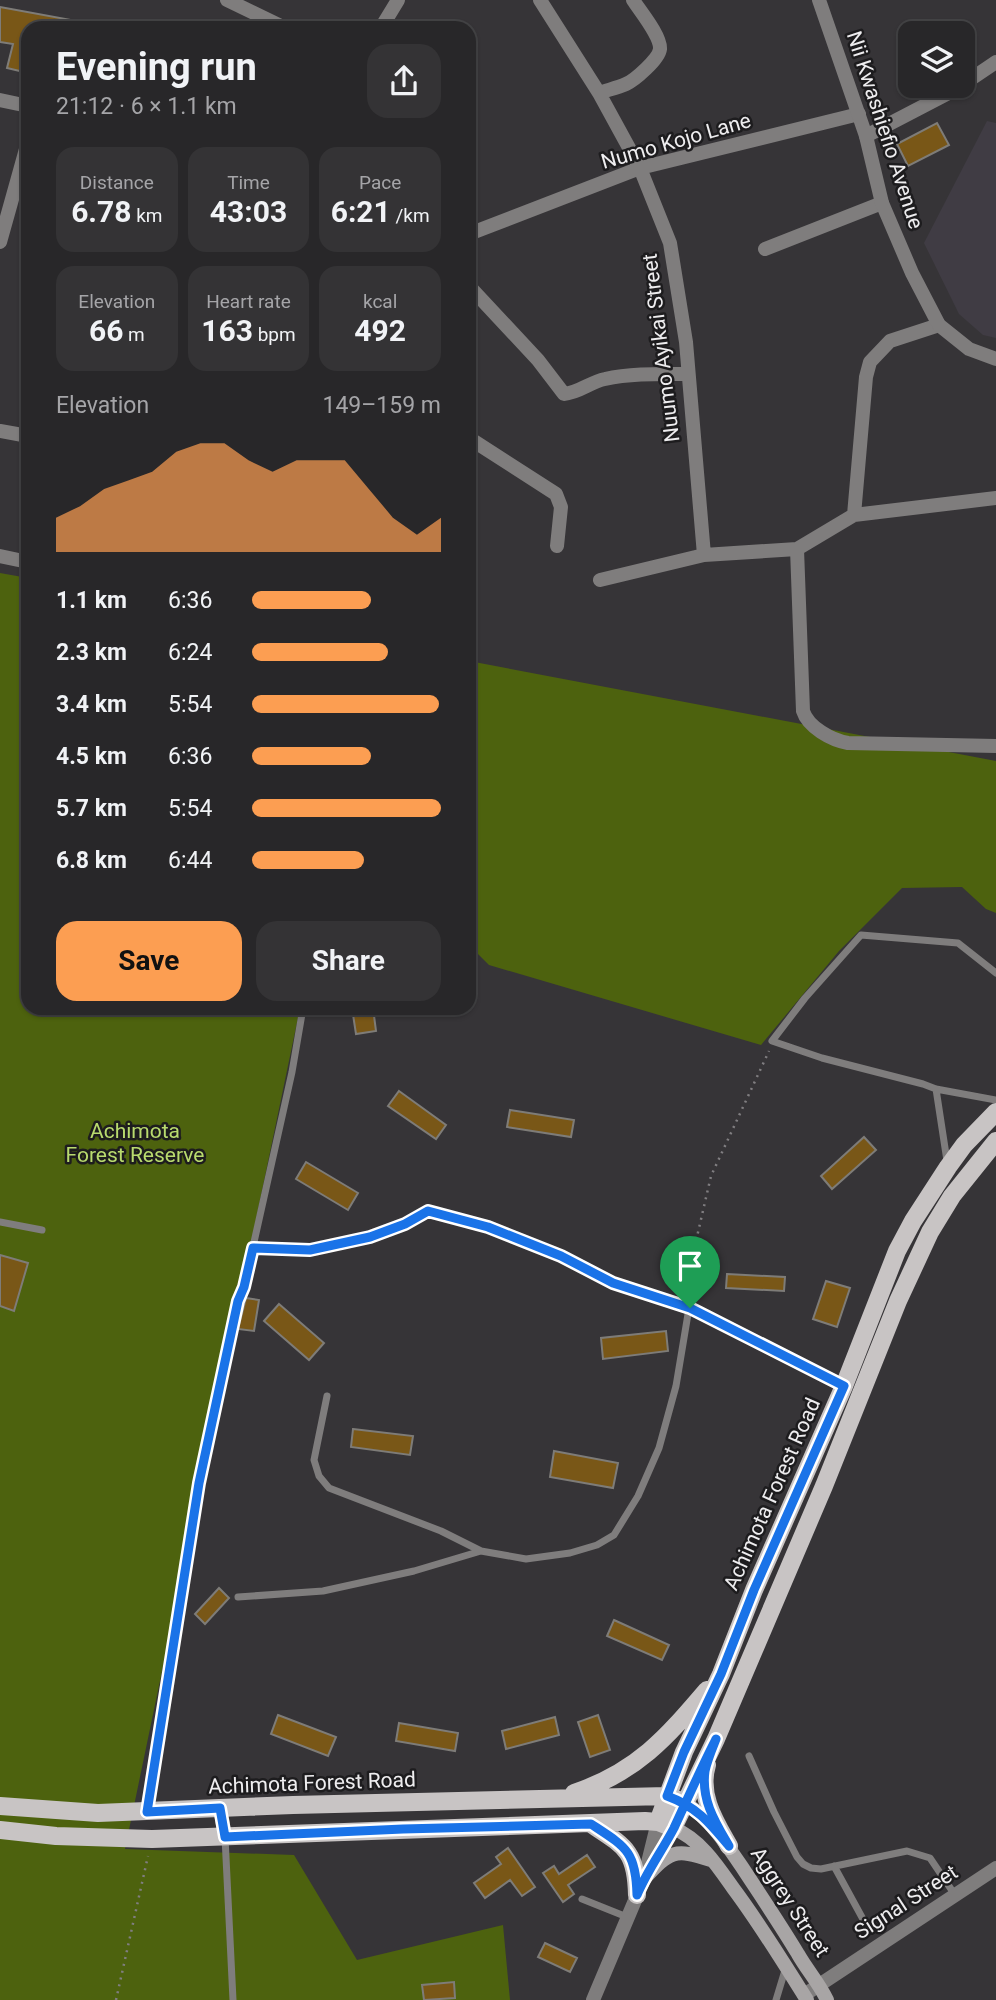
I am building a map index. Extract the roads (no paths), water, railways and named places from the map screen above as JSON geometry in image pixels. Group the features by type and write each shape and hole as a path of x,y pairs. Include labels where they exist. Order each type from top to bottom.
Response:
{"main road":[{"name":"Achimota Forest Road","path":"666,1825 667,1796 684,1752 721,1674 754,1590 844,1386 897,1251 948,1167 964,1145 996,1112"},
{"name":"Achimota Forest Road","path":"666,1825 684,1802 716,1739 824,1486 898,1301 930,1232 952,1196 996,1141"},
{"path":"556,1799 614,1777 636,1763 676,1727 721,1674"},
{"path":"716,1739 705,1771 707,1802 729,1846"},
{"name":"Achimota Forest Road","path":"0,1806 98,1813 667,1796 684,1802"},
{"name":"Aggrey Street","path":"684,1802 706,1819 729,1846 819,1983 827,2000"},
{"path":"0,1830 56,1836 152,1839 645,1821 666,1825"},
{"path":"591,1824 617,1840 627,1850 641,1887"},
{"name":"Aggrey Street","path":"666,1825 685,1833 713,1861 759,1923 806,1997"},
{"path":"641,1887 661,1861 672,1855 687,1852 713,1861"}],"street":[{"path":"227,0 270,21"},
{"path":"385,21 398,0"},
{"name":"Nuumo Ayikai Street","path":"540,0 599,93 640,168 670,243 686,342 704,555"},
{"path":"599,93 626,84 658,56 660,47 657,37 633,0"},
{"name":"Nii Kwashiefio Avenue","path":"819,0 866,136 882,203 912,273 939,325 969,349 996,359"},
{"path":"975,76 996,62"},
{"path":"866,136 938,98"},
{"path":"0,100 21,104"},
{"name":"Numo Kojo Lane","path":"476,231 640,168 859,114"},
{"path":"0,242 21,167"},
{"path":"765,248 882,203"},
{"path":"476,294 538,360 564,394 574,393 584,386 605,379 688,374"},
{"path":"854,515 866,377 870,362 890,341 939,325"},
{"path":"0,431 21,435"},
{"path":"476,443 556,494 561,507 557,546"},
{"path":"600,580 704,555 797,549 854,515 996,498"},
{"path":"797,549 803,711 807,720 827,735 848,743 996,746"},
{"path":"0,556 21,560"},
{"path":"220,1808 225,1837"},
{"path":"593,2000 666,1825"},
{"name":"Signal Street","path":"806,1997 819,1983 996,1868"}],"lane":[{"path":"996,973 958,943 861,935 805,998 772,1041 822,1058 936,1089 996,1100"},
{"path":"147,1812 199,1483 238,1301 244,1287 292,1073 302,1015"},
{"path":"936,1089 948,1167"},
{"path":"253,1248 310,1250 370,1237 405,1224 428,1211 488,1227 561,1256 613,1283 690,1308 844,1386"},
{"path":"0,1222 42,1230"},
{"path":"327,1396 314,1460 319,1476 329,1488 441,1531 481,1550 526,1559 570,1553 597,1545 614,1535 638,1496 659,1447 676,1386 690,1308"},
{"path":"238,1597 323,1591 414,1571 481,1550"},
{"path":"749,1756 774,1812 803,1864 821,1869 906,1851 930,1858 955,1896"},
{"path":"225,1837 233,2000"},
{"path":"834,1866 864,1921"},
{"path":"582,1899 628,1917"},
{"path":"776,2000 786,1966"}],"park label":[{"name":"Achimota Forest Reserve","path":"135,1143"}]}
